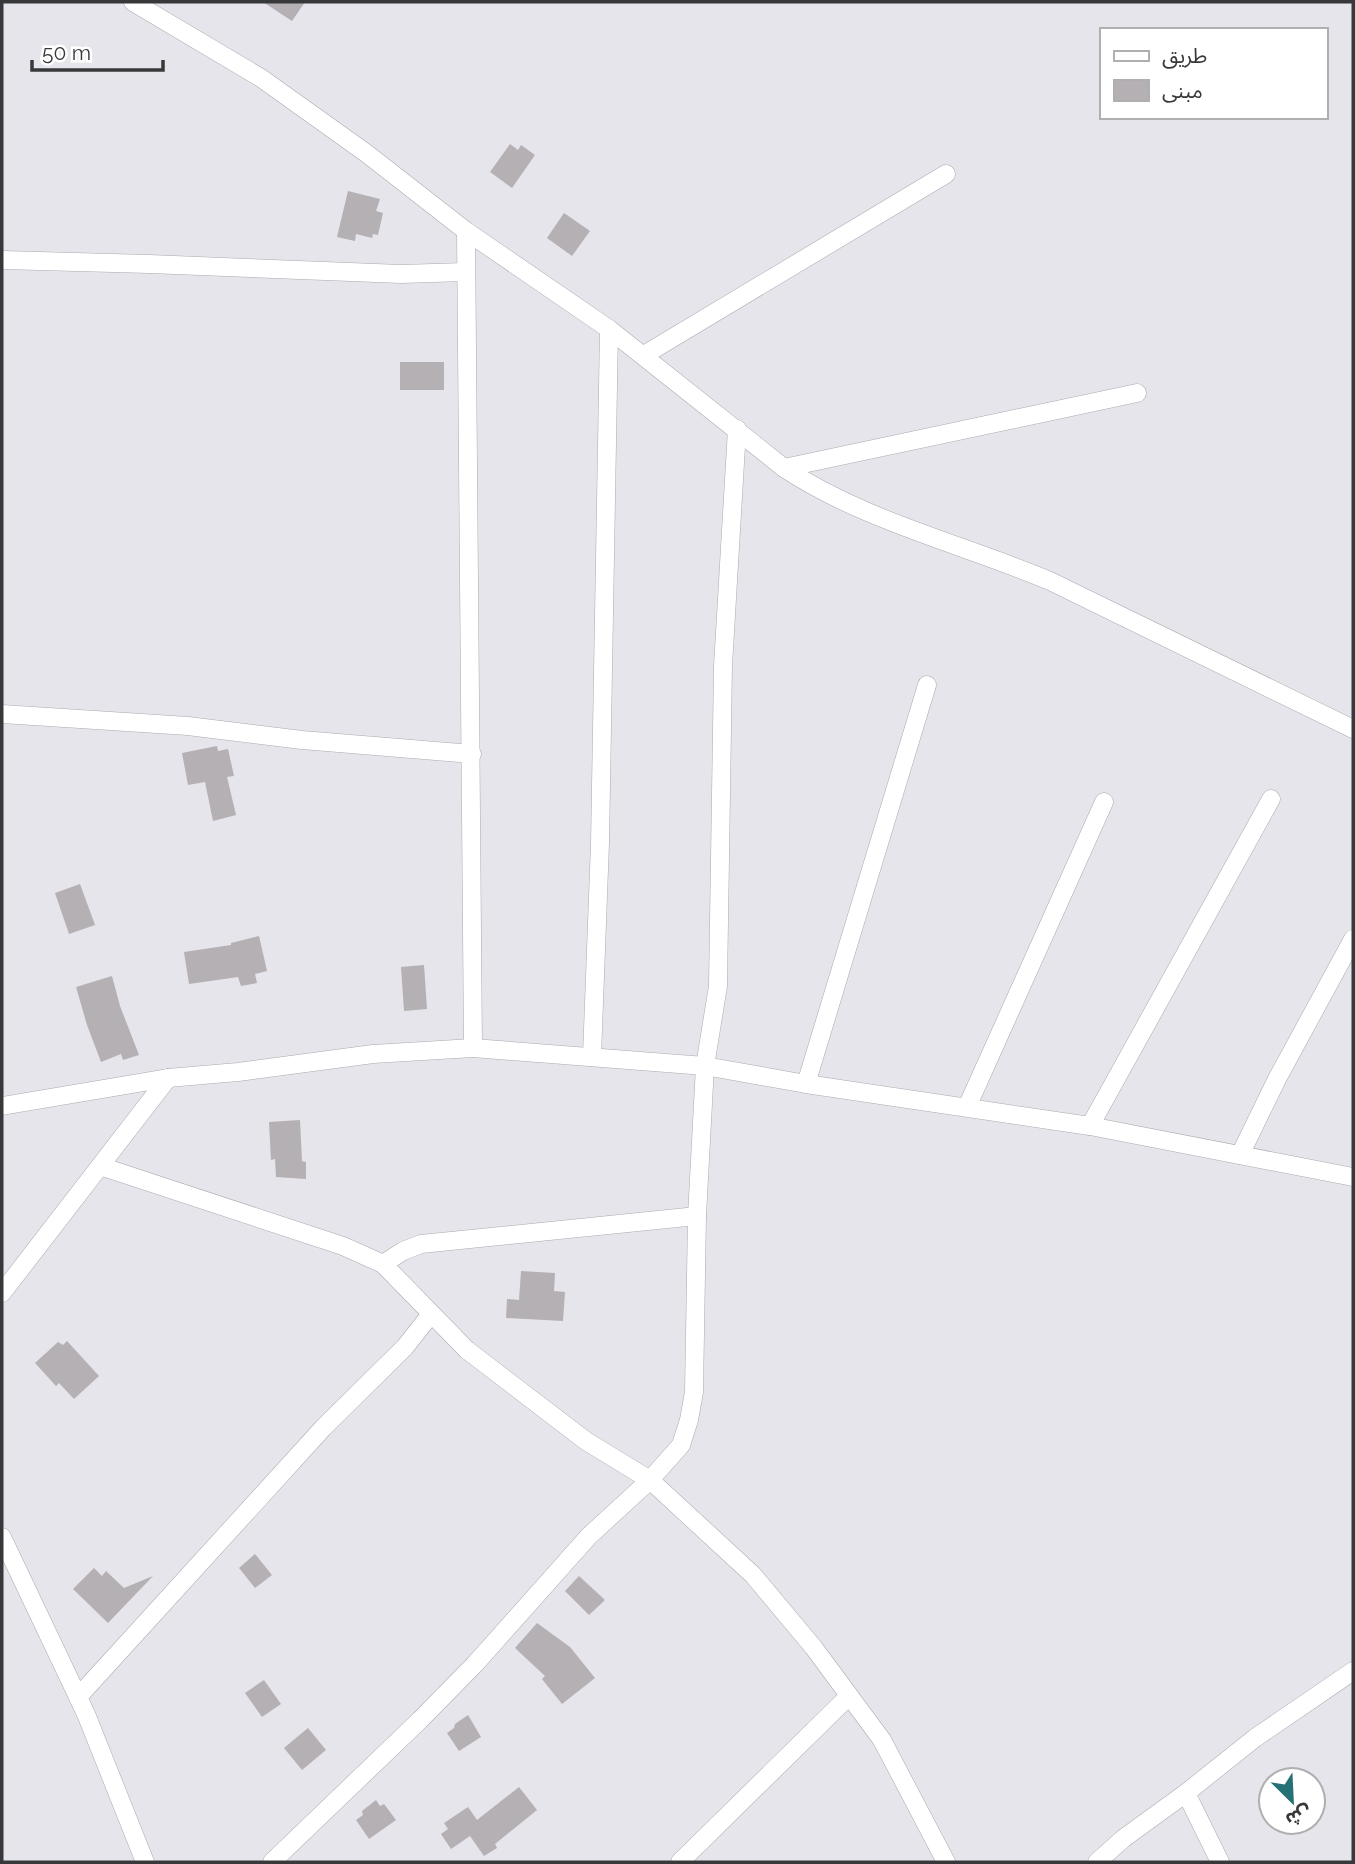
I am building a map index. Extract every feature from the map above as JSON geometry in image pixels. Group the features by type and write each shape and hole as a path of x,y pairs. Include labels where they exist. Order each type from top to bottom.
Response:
{"street":[{"path":"133,2 261,78 366,153 466,231 609,329 809,484 843,500 1050,581 1353,729"},
{"path":"644,355 946,174"},
{"path":"466,231 473,1048"},
{"path":"2,260 401,274 465,272"},
{"path":"592,1056 600,843 609,329"},
{"path":"784,467 1138,394"},
{"path":"272,1862 475,1664 589,1536 650,1480 681,1445 694,1392 697,1216 705,1066 718,986 723,666 737,429"},
{"path":"806,1084 927,685"},
{"path":"2,714 188,726 302,740 472,754"},
{"path":"1090,1126 1271,799"},
{"path":"967,1107 1104,802"},
{"path":"1241,1155 1277,1079 1353,939"},
{"path":"2,1106 168,1078 373,1054 473,1048 705,1066 806,1084 1090,1126 1353,1177"},
{"path":"2,1293 168,1078"},
{"path":"100,1166 343,1246 383,1264 467,1350 586,1441 650,1480 753,1575 814,1648 882,1740 946,1862"},
{"path":"383,1264 403,1251 421,1244 697,1216"},
{"path":"78,1698 323,1428 405,1347 432,1314"},
{"path":"2,1537 78,1698 145,1862"},
{"path":"1097,1862 1255,1738 1353,1671"},
{"path":"680,1862 849,1696"},
{"path":"1186,1793 1220,1862"}],"building":[{"path":"263,2 305,2 292,21"},
{"path":"510,144 518,150 521,145 535,155 512,188 490,172"},
{"path":"348,191 380,199 376,211 383,213 378,235 373,234 372,238 356,234 355,241 337,237"},
{"path":"564,213 590,231 572,256 547,238"},
{"path":"400,362 444,362 444,390 400,390"},
{"path":"217,746 218,751 228,749 234,776 227,777 236,815 213,821 205,782 188,785 182,753"},
{"path":"80,884 95,925 69,934 55,893"},
{"path":"259,936 267,971 255,974 257,983 241,986 238,977 189,984 184,952 231,945"},
{"path":"424,965 427,1009 404,1011 401,967"},
{"path":"112,976 120,1006 139,1055 123,1060 121,1054 101,1062 76,987"},
{"path":"300,1120 302,1161 306,1162 306,1179 276,1177 275,1159 271,1160 269,1122"},
{"path":"521,1271 555,1273 554,1291 565,1292 563,1321 506,1318 507,1299 519,1300"},
{"path":"67,1341 99,1376 74,1399 59,1383 56,1386 35,1363 58,1342 63,1345"},
{"path":"255,1554 272,1575 255,1588 239,1568"},
{"path":"94,1568 102,1576 106,1571 124,1588 153,1576 108,1623 73,1589"},
{"path":"579,1576 605,1600 589,1615 565,1591"},
{"path":"537,1623 570,1647 595,1678 562,1704 542,1679 545,1676 515,1648"},
{"path":"264,1680 281,1704 262,1717 245,1693"},
{"path":"468,1715 481,1737 459,1751 447,1733"},
{"path":"308,1728 326,1750 302,1770 284,1748"},
{"path":"519,1787 537,1810 495,1844 497,1848 484,1856 470,1836 451,1849 441,1834 448,1829 444,1823 468,1807 477,1820"},
{"path":"376,1800 380,1806 384,1804 396,1820 369,1839 356,1820 363,1815 362,1811"}]}
